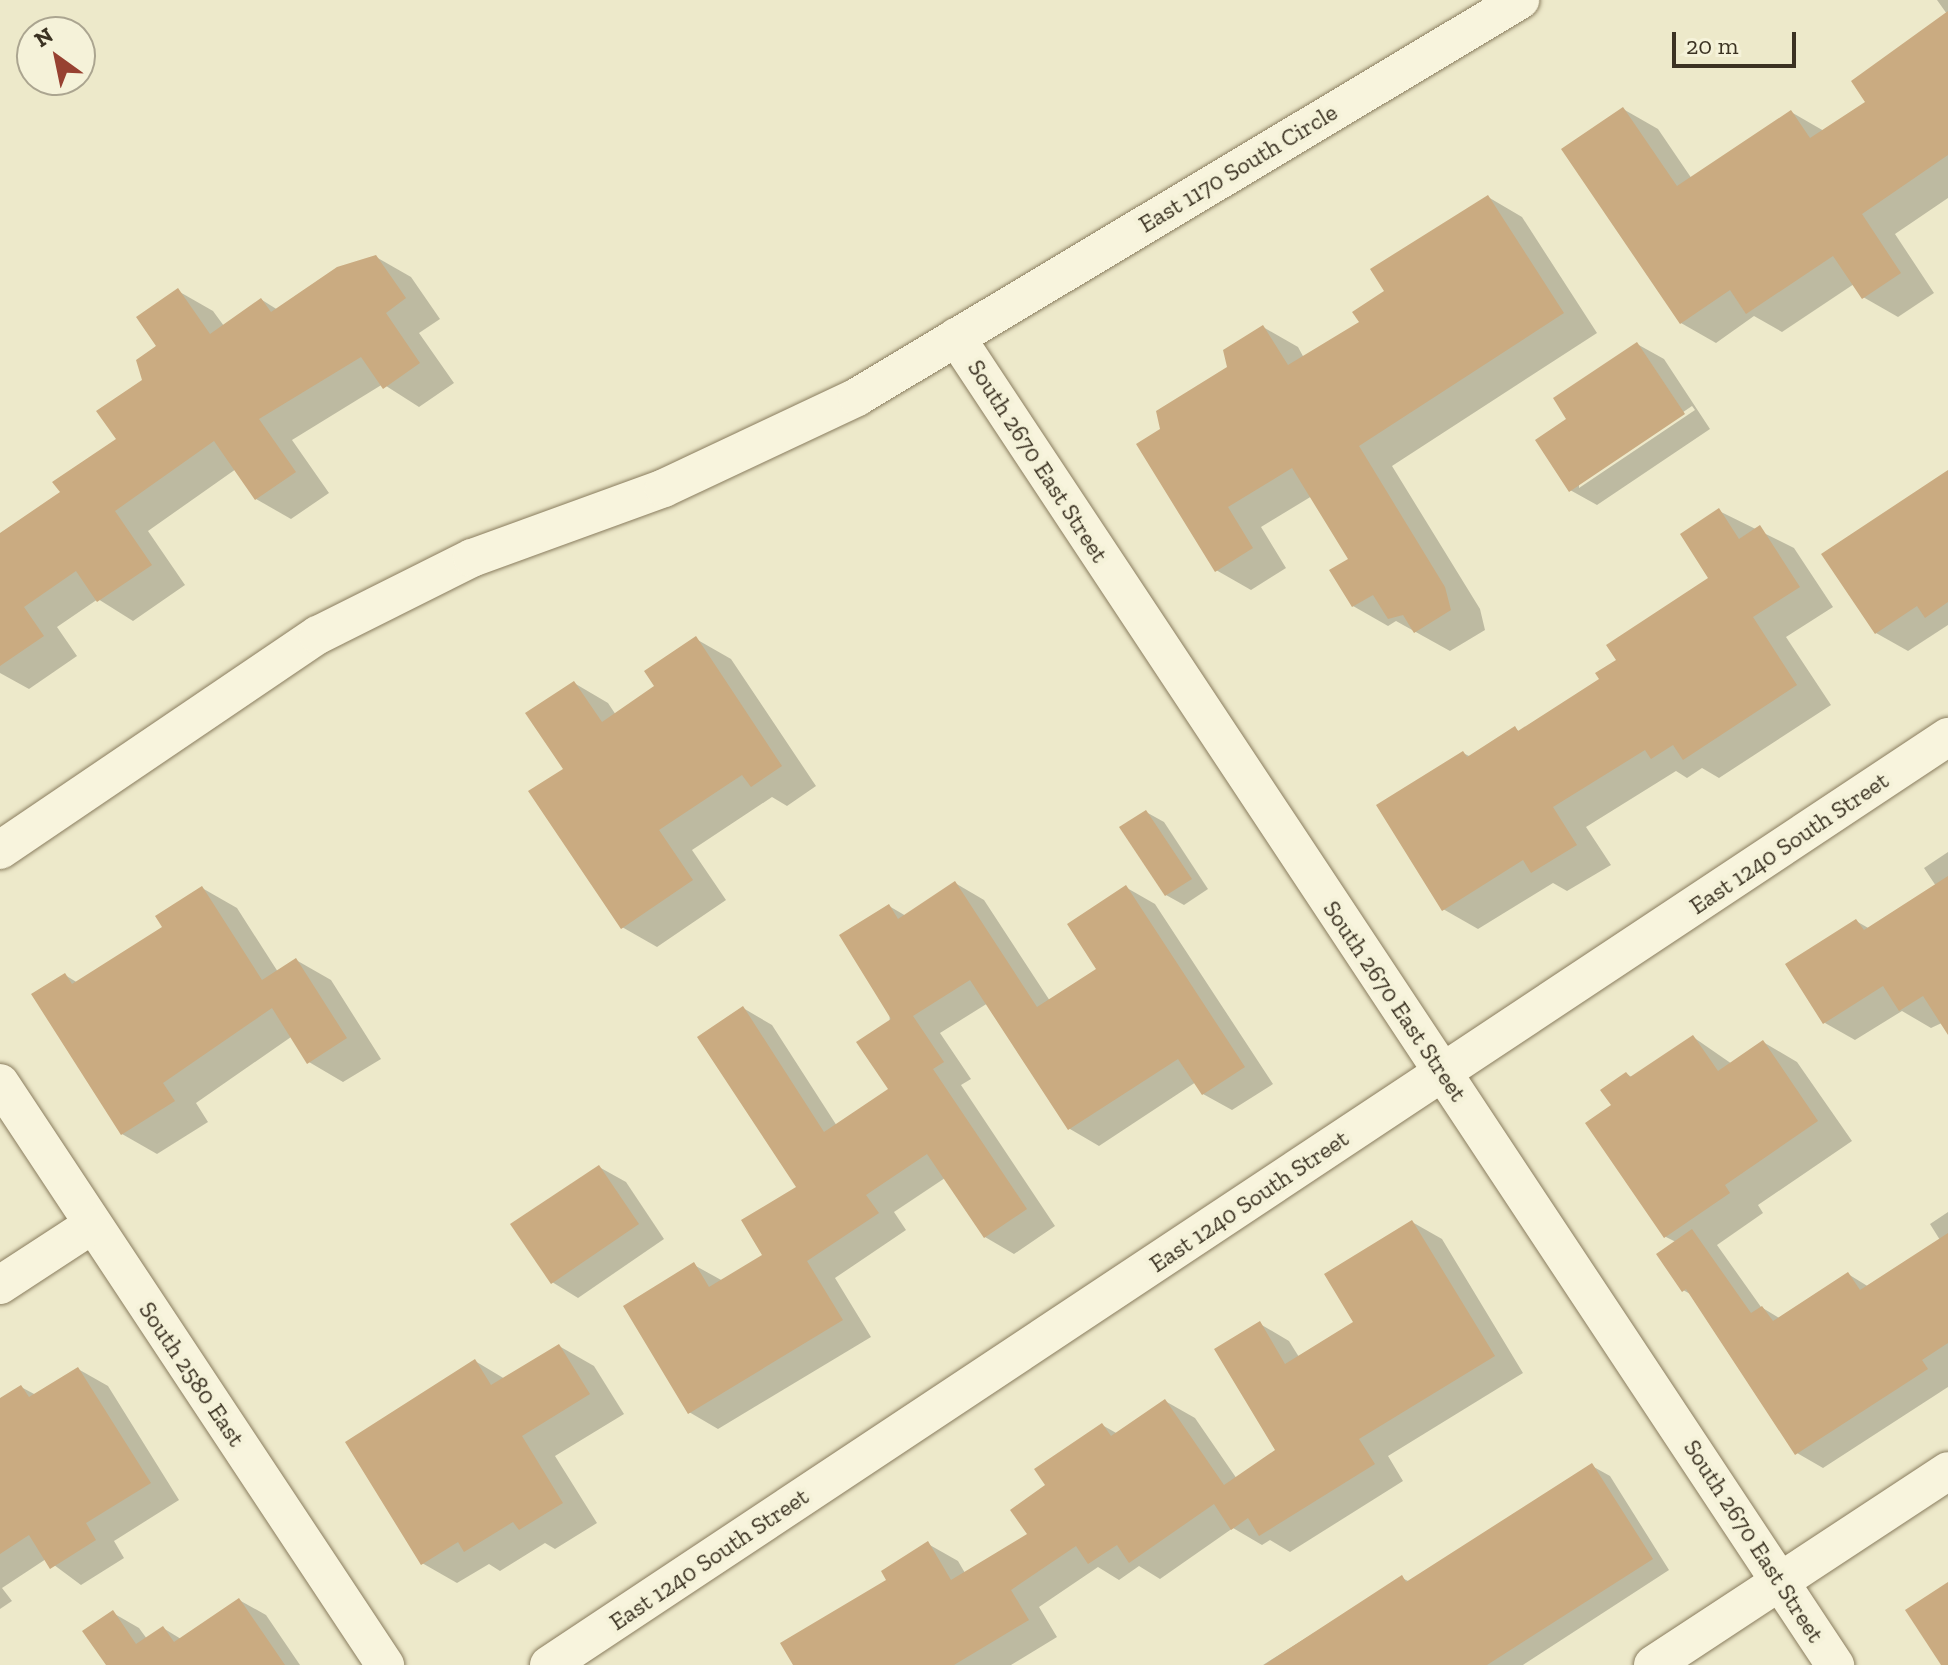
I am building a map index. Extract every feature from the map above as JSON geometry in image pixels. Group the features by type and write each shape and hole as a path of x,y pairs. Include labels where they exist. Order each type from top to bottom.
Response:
{"street":[{"name":"East 1170 South Circle","path":"0,850 318,635 472,558 664,488 857,397 1520,0"},
{"name":"South 2670 East Street","path":"956,337 1835,1665"},
{"name":"East 1240 South Street","path":"549,1665 1948,737"},
{"name":"South 2580 East","path":"0,1083 385,1665"},
{"path":"0,1285 92,1225"},
{"path":"1653,1665 1948,1471"}],"building":[{"path":"1948,11 1948,155 1862,214 1901,273 1862,299 1833,256 1746,314 1730,290 1680,324 1561,149 1623,107 1677,186 1791,110 1810,138 1865,102 1851,81"},
{"path":"1488,195 1564,313 1359,446 1445,587 1451,610 1414,633 1403,615 1388,619 1373,595 1352,607 1329,570 1348,559 1292,468 1228,507 1253,548 1215,572 1136,444 1160,429 1156,411 1227,367 1223,350 1263,325 1288,365 1359,322 1352,312 1384,291 1370,269"},
{"path":"376,255 406,298 386,313 420,363 383,389 361,357 259,419 296,472 255,500 214,441 115,511 152,565 97,602 76,571 24,607 44,636 0,666 0,533 60,492 52,482 116,439 96,411 142,380 136,360 156,346 136,317 178,288 210,334 261,298 271,312 337,267"},
{"path":"1637,342 1685,414 1569,492 1535,440 1566,419 1553,398"},
{"path":"1948,470 1948,602 1925,618 1917,606 1875,634 1821,554"},
{"path":"1719,508 1739,539 1760,525 1800,587 1753,617 1797,685 1683,760 1673,745 1651,759 1645,750 1553,807 1577,845 1531,873 1523,860 1442,911 1376,805 1463,751 1467,757 1515,726 1518,731 1599,679 1595,673 1616,660 1606,645 1708,578 1680,534"},
{"path":"696,636 782,766 751,787 742,775 659,830 693,880 621,929 528,791 563,769 525,713 574,681 602,722 654,686 644,671"},
{"path":"1146,810 1192,879 1165,896 1119,827"},
{"path":"1948,876 1948,1035 1923,996 1899,1011 1883,986 1823,1024 1785,964 1856,919 1864,930"},
{"path":"955,881 1037,1007 1096,969 1067,924 1126,885 1245,1067 1202,1095 1178,1059 1068,1130 970,980 913,1016 944,1062 933,1069 1027,1209 984,1238 927,1154 866,1195 879,1213 807,1261 843,1320 688,1414 623,1306 694,1262 709,1287 762,1255 741,1220 796,1187 697,1037 743,1006 824,1132 888,1089 856,1042 891,1019 839,935 889,904 898,919"},
{"path":"202,886 262,980 296,958 347,1038 307,1064 272,1008 163,1083 175,1101 121,1135 31,994 65,973 72,984 162,927 155,916"},
{"path":"1693,1035 1718,1071 1763,1040 1818,1121 1725,1185 1730,1193 1664,1238 1585,1123 1611,1105 1600,1090 1626,1072 1630,1077"},
{"path":"599,1165 639,1224 551,1284 510,1224"},
{"path":"1412,1220 1495,1356 1359,1439 1375,1464 1259,1536 1248,1518 1231,1530 1214,1504 1129,1563 1117,1545 1088,1564 1076,1546 1011,1590 1029,1620 954,1665 793,1665 780,1643 886,1580 881,1571 928,1541 951,1580 1027,1534 1010,1510 1045,1485 1034,1469 1102,1423 1111,1436 1165,1399 1224,1485 1275,1450 1214,1349 1260,1321 1285,1364 1353,1322 1324,1274"},
{"path":"1692,1229 1751,1313 1762,1306 1773,1321 1848,1272 1860,1290 1948,1233 1948,1343 1922,1360 1928,1369 1795,1455 1686,1289 1682,1292 1656,1254"},
{"path":"559,1344 590,1394 522,1436 563,1503 519,1530 513,1522 464,1552 458,1542 421,1565 345,1442 475,1359 491,1385"},
{"path":"78,1367 151,1483 86,1523 96,1540 50,1569 29,1535 0,1554 0,1398 21,1385 29,1397"},
{"path":"1592,1463 1653,1559 1487,1665 1264,1665 1402,1575 1406,1582"},
{"path":"1948,1582 1948,1665 1941,1665 1905,1610"},
{"path":"239,1598 285,1665 106,1665 82,1631 113,1610 136,1644 163,1626 174,1642"}]}
